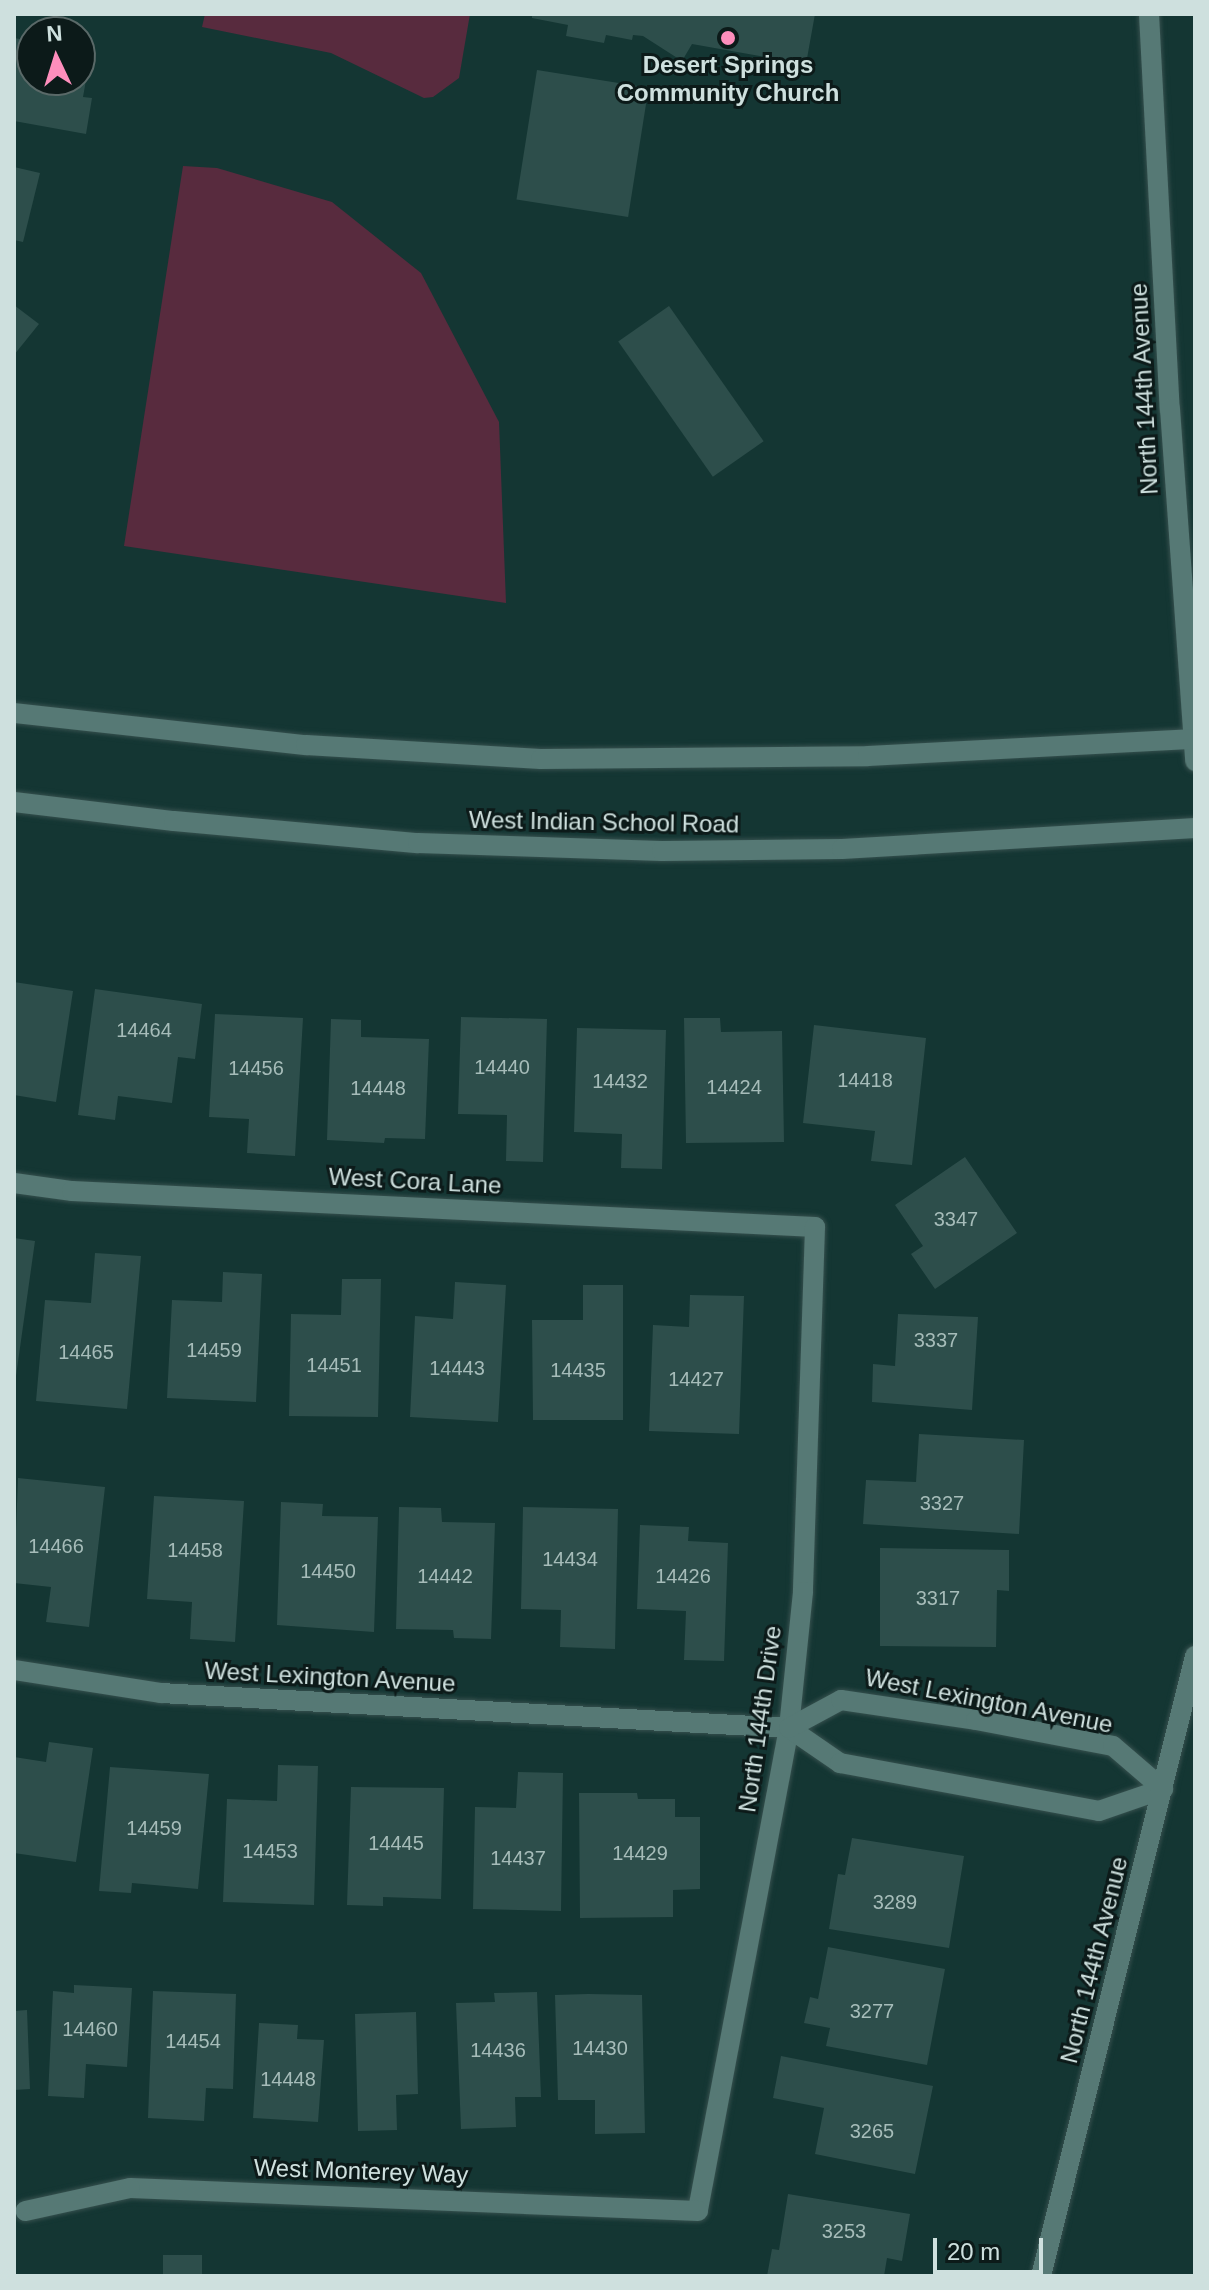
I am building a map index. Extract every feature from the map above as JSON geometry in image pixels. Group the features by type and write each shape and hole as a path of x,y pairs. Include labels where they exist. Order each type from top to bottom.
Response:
{"street":[{"path":"1149,14 1157,14"},
{"name":"North 144th Avenue","path":"1149,14 1195,761"},
{"path":"14,713 306,745 541,759 868,756 1194,739"},
{"name":"West Indian School Road","path":"14,802 174,821 418,843 630,850 842,849 1195,828"},
{"name":"West Cora Lane","path":"14,1183 72,1191 815,1227"},
{"name":"North 144th Drive","path":"698,2211 789,1728 803,1592 815,1227"},
{"name":"North 144th Avenue","path":"1041,2276 1195,1656"},
{"name":"West Lexington Avenue","path":"14,1670 161,1693 789,1728 841,1700 976,1720 1113,1746 1163,1789"},
{"path":"789,1728 840,1763 1099,1811 1163,1789"},
{"name":"West Monterey Way","path":"25,2211 130,2188 698,2211"}],"shaded area":[{"path":"205,14 470,14 459,78 433,97 424,98 331,53 202,27"},
{"path":"183,166 217,168 332,202 421,273 499,422 506,603 124,546"}],"building":[{"name":"Desert Springs Community Church","path":"532,14 815,14 806,64 692,44 682,61 643,36 633,35 632,40 606,35 604,43 566,36 568,25 532,18"},
{"path":"14,38 16,96 92,98 86,134 14,121"},
{"path":"537,70 649,88 628,217 517,199"},
{"path":"14,167 40,173 23,242 14,240"},
{"path":"14,305 39,324 14,355"},
{"path":"669,306 764,441 713,477 618,342"},
{"path":"14,982 73,991 56,1102 14,1095"},
{"path":"95,989 202,1004 195,1059 178,1057 172,1103 118,1096 115,1120 78,1115"},
{"path":"215,1014 303,1018 295,1156 247,1153 249,1119 209,1117"},
{"path":"461,1017 547,1019 543,1162 506,1161 507,1115 458,1114"},
{"path":"684,1018 720,1018 721,1032 782,1031 784,1142 686,1143"},
{"path":"331,1019 361,1020 361,1037 429,1039 425,1139 385,1138 384,1143 327,1140"},
{"path":"814,1025 926,1038 912,1165 871,1161 875,1131 803,1123"},
{"path":"577,1028 666,1030 662,1169 621,1168 622,1134 574,1132"},
{"path":"965,1157 1017,1233 935,1289 911,1254 923,1246 895,1205"},
{"path":"14,1238 35,1241 16,1376 14,1376"},
{"path":"95,1253 141,1256 127,1409 36,1401 45,1300 91,1303"},
{"path":"223,1272 262,1274 256,1402 167,1398 172,1300 222,1302"},
{"path":"342,1279 381,1279 378,1417 289,1416 291,1314 341,1315"},
{"path":"455,1282 506,1285 498,1422 410,1417 415,1316 453,1319"},
{"path":"583,1285 623,1285 623,1420 533,1420 532,1320 583,1320"},
{"path":"690,1295 744,1296 739,1434 649,1431 653,1325 689,1327"},
{"path":"898,1314 978,1317 972,1410 872,1402 873,1364 895,1366"},
{"path":"919,1434 1024,1440 1019,1534 863,1524 866,1480 916,1482"},
{"path":"18,1478 105,1487 89,1627 46,1622 51,1587 14,1583"},
{"path":"154,1496 244,1501 235,1642 190,1639 192,1602 147,1599"},
{"path":"281,1502 323,1504 322,1516 378,1517 374,1632 277,1625"},
{"path":"399,1507 441,1508 442,1522 495,1523 491,1639 454,1638 453,1630 396,1629"},
{"path":"523,1507 618,1509 615,1649 560,1647 561,1610 521,1609"},
{"path":"640,1525 689,1527 688,1541 728,1543 724,1661 684,1660 686,1611 637,1609"},
{"path":"880,1548 1009,1550 1009,1591 997,1590 996,1647 880,1646"},
{"path":"49,1742 93,1748 76,1862 14,1853 14,1757 46,1762"},
{"path":"278,1765 318,1766 314,1905 223,1902 227,1799 277,1801"},
{"path":"110,1767 209,1774 198,1889 132,1883 131,1893 99,1891"},
{"path":"518,1772 563,1773 561,1911 473,1909 475,1807 516,1808"},
{"path":"351,1787 444,1788 441,1899 383,1897 383,1906 347,1905"},
{"path":"579,1793 637,1793 638,1799 675,1799 675,1817 700,1817 700,1889 673,1890 673,1917 580,1918"},
{"path":"852,1838 964,1856 949,1948 829,1929 838,1874 845,1875"},
{"path":"828,1947 945,1969 927,2065 826,2046 830,2028 804,2023 810,1997 818,1999"},
{"path":"74,1985 132,1988 127,2067 86,2064 84,2098 48,2096 53,1991 74,1993"},
{"path":"153,1991 236,1994 233,2089 206,2088 204,2121 148,2118"},
{"path":"537,1992 541,2097 515,2097 516,2127 461,2129 456,2003 495,2002 494,1993"},
{"path":"555,1995 642,1995 645,2133 595,2134 595,2100 558,2100"},
{"path":"27,2010 30,2089 14,2090 14,2011"},
{"path":"416,2012 418,2094 396,2095 397,2130 358,2131 355,2014"},
{"path":"259,2023 298,2025 297,2039 324,2040 318,2122 253,2118"},
{"path":"781,2056 933,2086 915,2174 815,2154 824,2108 773,2098"},
{"path":"788,2194 910,2214 902,2261 887,2258 884,2276 767,2276 772,2249 779,2250"},
{"path":"163,2255 202,2255 202,2276 163,2276"}],"place":[{"name":"Desert Springs Community Church","path":"728,38"}]}
